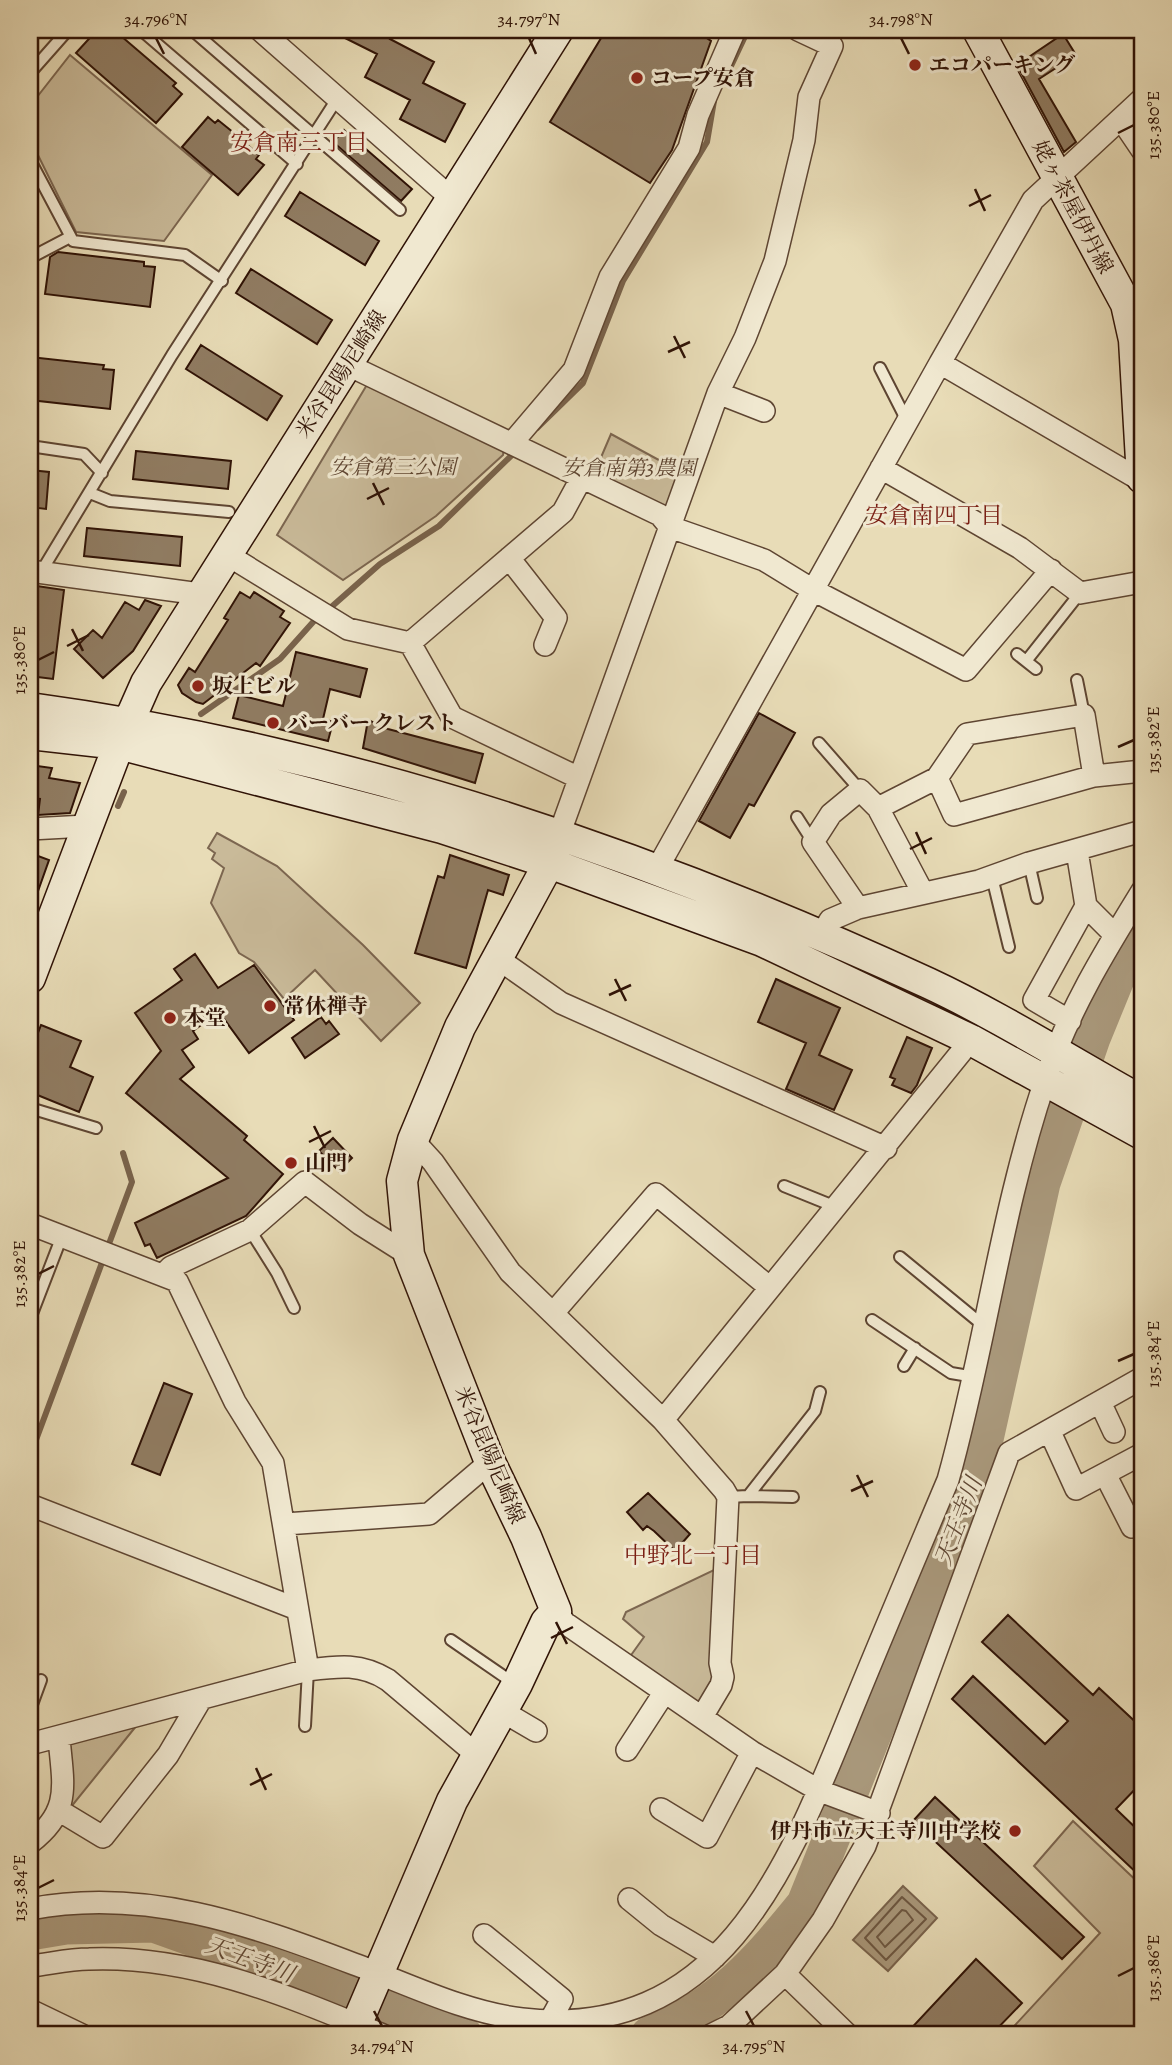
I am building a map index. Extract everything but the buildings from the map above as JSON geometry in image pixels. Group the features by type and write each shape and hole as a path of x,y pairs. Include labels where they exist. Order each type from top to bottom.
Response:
{"main road":[{"name":"米谷昆陽尼崎線","path":"30,978 86,826 146,683 558,30"},
{"name":"姥ヶ茶屋伊丹線","path":"978,30 1126,304 1138,339 1142,470"},
{"path":"30,708 124,733 442,828 657,869 930,984 1142,1101"},
{"path":"30,734 124,733"},
{"name":"米谷昆陽尼崎線","path":"554,849 460,1027 413,1139 402,1181 409,1255 490,1462 526,1537 556,1611"},
{"path":"554,849 762,941 971,1040 1142,1134"},
{"path":"363,2029 378,1978 452,1801 517,1684 546,1622 556,1611"}],"street":[{"path":"260,30 451,198"},
{"path":"512,443 574,370 610,277 689,148 698,115 736,30"},
{"path":"554,849 718,393 745,338 775,261 804,141 809,97 837,38 798,30"},
{"path":"657,869 1033,200 1142,99"},
{"path":"1121,118 1142,150"},
{"path":"940,363 1142,470"},
{"path":"348,365 660,515 670,527 764,560 813,590 966,670 1051,570"},
{"path":"718,393 764,411"},
{"path":"881,468 1020,548 1080,593 1142,582"},
{"path":"410,643 562,512 582,477"},
{"path":"226,554 348,629 410,643 452,717 579,778"},
{"path":"509,558 556,618 545,645"},
{"path":"35,571 200,594"},
{"path":"877,808 937,778 967,734 1084,715 1094,776"},
{"path":"937,778 954,815 1094,776 1142,771"},
{"path":"858,908 813,842 831,814 860,790 877,808 923,893"},
{"path":"30,829 86,826"},
{"path":"820,937 830,920 858,908 992,877 1029,863 1142,831"},
{"path":"1077,851 1086,906 1115,935"},
{"path":"30,1909 134,1902 195,1912 257,1927 378,1978 482,2011 523,2019 592,2018 626,2010 688,1979 715,1956 751,1919 776,1882 825,1792 948,1480 975,1377 1020,1174 1048,1083 1070,1021 1115,935 1142,891"},
{"path":"1070,1021 1034,1000 1086,906"},
{"path":"497,958 562,1003 886,1148"},
{"path":"663,1420 971,1040"},
{"path":"413,1139 433,1162 510,1272 554,1312 738,1497 720,1663 723,1677 702,1717"},
{"path":"163,1275 171,1267 250,1230 306,1182 359,1224 409,1255"},
{"path":"554,1312 656,1194 769,1287"},
{"path":"30,1224 177,1281 235,1402 273,1464 308,1670"},
{"path":"722,2032 785,1973 845,1884 1009,1453 1050,1432 1142,1377"},
{"path":"1100,1402 1114,1432"},
{"path":"1050,1432 1076,1489 1142,1454"},
{"path":"285,1524 429,1514 490,1462"},
{"path":"1105,1474 1132,1527"},
{"path":"30,1505 297,1609"},
{"path":"556,1611 565,1623 752,1752 825,1792 874,1811"},
{"path":"30,1744 308,1670 349,1664 372,1670 477,1755"},
{"path":"627,1750 664,1693"},
{"path":"60,1811 103,1837 168,1755 201,1699"},
{"path":"502,1711 536,1731"},
{"path":"30,1843 43,1833 60,1811 64,1795 59,1738"},
{"path":"661,1809 706,1837 752,1752"},
{"path":"629,1899 661,1925 715,1956"},
{"path":"484,1936 562,1999 551,2019"},
{"path":"30,1966 88,1959 173,1964 222,1975 303,2001 363,2029"},
{"path":"785,1973 848,2035"},
{"path":"30,2010 82,2035"}],"lane":[{"path":"30,73 68,30"},
{"path":"141,30 297,164"},
{"path":"192,30 400,209"},
{"path":"35,571 90,493 172,355 337,99"},
{"path":"30,160 72,241 185,256 222,281"},
{"path":"30,258 70,237"},
{"path":"880,368 908,421"},
{"path":"30,446 84,454 102,473"},
{"path":"90,493 110,501 229,512"},
{"path":"1036,669 1022,657 1080,593"},
{"path":"1077,680 1084,715"},
{"path":"819,743 860,790"},
{"path":"797,817 813,842"},
{"path":"1029,863 1037,898"},
{"path":"992,877 1009,947"},
{"path":"30,1108 96,1128"},
{"path":"784,1186 836,1207"},
{"path":"250,1230 277,1273 294,1308"},
{"path":"30,1318 62,1236"},
{"path":"900,1257 908,1269 985,1328"},
{"path":"872,1320 951,1373 975,1377"},
{"path":"896,1334 904,1322"},
{"path":"904,1366 915,1348"},
{"path":"738,1497 796,1436 815,1411 820,1392"},
{"path":"796,1436 808,1443"},
{"path":"738,1497 793,1497"},
{"path":"451,1640 517,1684"},
{"path":"305,1726 308,1670"},
{"path":"30,1710 41,1679"}],"green space":[{"path":"70,55 212,175 164,241 76,232 30,139 30,106"},
{"name":"安倉第三公園","path":"368,383 504,447 503,455 436,516 343,580 277,535"},
{"name":"安倉南第3農園","path":"611,434 681,472 669,506 662,508 593,476"},
{"path":"217,833 277,866 363,945 420,1003 381,1041 315,970 284,999 254,962 239,953 211,903 224,868 212,859 215,853 208,848"},
{"path":"716,1569 715,1683 702,1711 629,1658 644,1637 623,1619 626,1612"},
{"path":"137,1725 71,1807 70,1744"},
{"path":"1073,1821 1142,1886 1142,2035 1006,2035 1100,1933 1034,1866"}],"water":[{"path":"903,1886 937,1918 888,1971 853,1940"}],"waterway":[{"path":"731,66 748,30"},
{"path":"537,428 583,383 623,281 707,142 714,101"},
{"path":"329,609 380,564 439,526 516,451"},
{"path":"201,714 280,659 314,621"},
{"path":"118,806 124,792"},
{"name":"天王寺川","path":"649,2035 697,2010 717,1996 754,1963 805,1904 977,1475 1042,1183 1092,1038 1121,967 1142,932"},
{"path":"30,1456 132,1182 123,1153"},
{"name":"天王寺川","path":"30,1932 66,1926 154,1924 464,2035"}],"place":[{"name":"エコパーキング","path":"915,65"},
{"name":"コープ安倉","path":"637,78"},
{"name":"坂上ビル","path":"198,686"},
{"name":"バーバー クレスト","path":"273,723"},
{"name":"常休禅寺","path":"270,1006"},
{"name":"本堂","path":"170,1018"},
{"name":"山門","path":"291,1163"},
{"name":"伊丹市立天王寺川中学校","path":"1015,1831"}],"district":[{"name":"安倉南三丁目","path":"299,142"},
{"name":"安倉南四丁目","path":"934,515"},
{"name":"中野北一丁目","path":"693,1555"}]}
